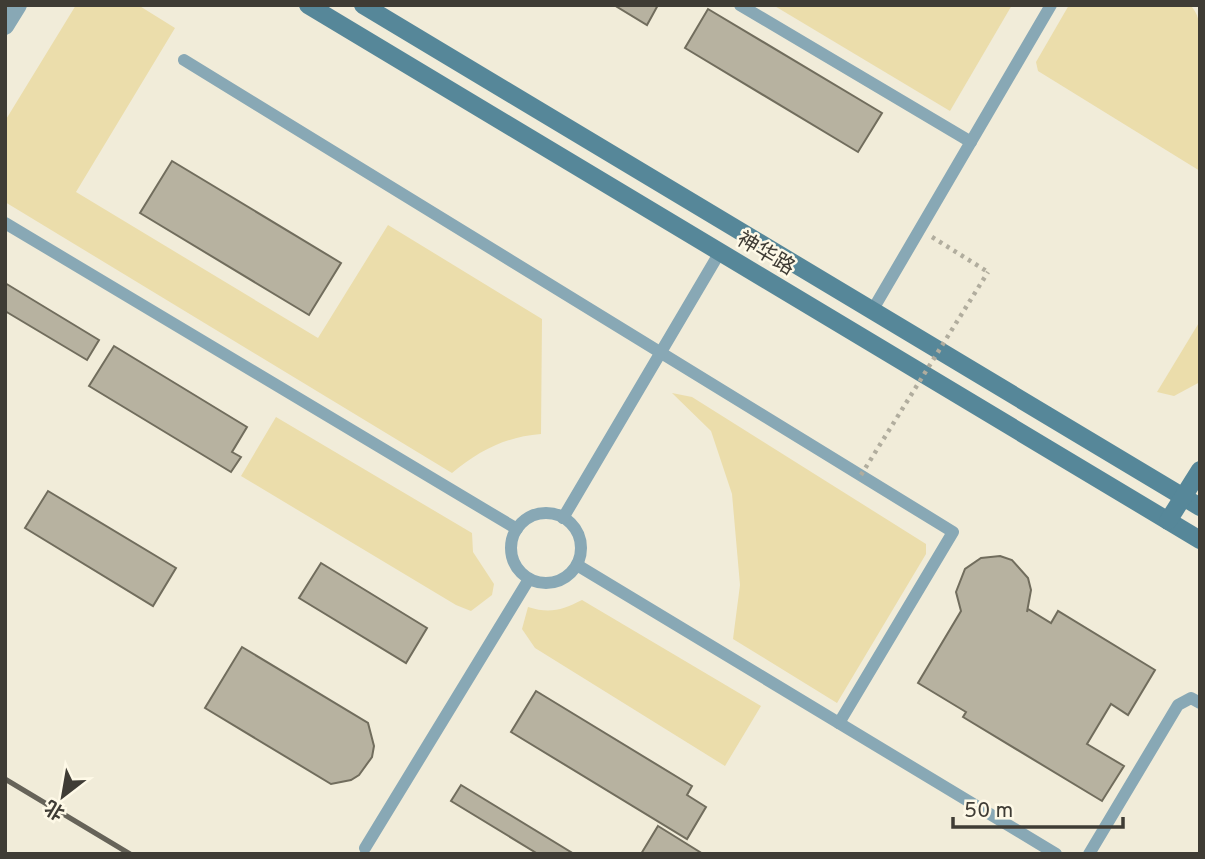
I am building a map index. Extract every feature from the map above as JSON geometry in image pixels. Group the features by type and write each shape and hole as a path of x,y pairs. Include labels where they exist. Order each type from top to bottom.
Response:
{"main road":[{"name":"神华路","path":"308,5 1200,540"},
{"name":"神华路","path":"363,5 1200,507"},
{"path":"1168,521 1200,470"}],"street":[{"path":"5,26 18,5"}],"lane":[{"path":"740,5 971,142"},
{"path":"872,311 1051,5"},
{"path":"184,60 953,532 839,723"},
{"path":"5,223 517,529"},
{"path":"563,518 720,252"},
{"path":"547,513 563,518 577,531 581,542 577,565 566,577 551,583 529,579 514,562 512,540 517,529 535,515 547,513"},
{"path":"577,565 1056,854"},
{"path":"365,848 529,579"},
{"path":"1089,854 1178,705 1191,698 1200,704"}],"path":[{"path":"861,475 988,272 919,230"}],"shaded area":[{"path":"76,5 138,5 175,28 76,192 318,338 388,225 542,319 541,434 516,438 494,446 452,473 5,202 5,121"},
{"path":"773,5 1012,5 950,111"},
{"path":"1069,5 1190,5 1193,8 1198,18 1200,35 1200,171 1038,71 1036,62"},
{"path":"1200,321 1200,382 1174,396 1157,392"},
{"path":"672,393 692,397 926,544 926,554 837,703 733,639 740,585 732,494 711,431"},
{"path":"276,417 472,533 473,552 494,584 492,595 471,611 456,605 241,476"},
{"path":"582,600 761,706 725,766 535,648 522,629 528,607 556,610"}],"building":[{"path":"614,5 658,5 647,25"},
{"path":"708,9 882,113 858,152 685,48"},
{"path":"172,161 341,263 309,315 140,213"},
{"path":"5,283 99,340 87,360 5,311"},
{"path":"114,346 247,427 232,452 241,457 231,472 89,386"},
{"path":"48,491 176,568 153,606 25,528"},
{"path":"1000,556 1012,560 1028,578 1031,590 1027,612 1028,609 1051,623 1058,611 1155,670 1128,715 1111,704 1087,744 1124,766 1102,801 963,717 966,712 918,683 961,611 956,592 965,569 981,558"},
{"path":"321,563 427,628 406,663 299,598"},
{"path":"242,647 368,723 374,746 372,757 359,775 351,780 331,784 205,708"},
{"path":"536,691 692,786 687,795 706,807 687,839 511,732"},
{"path":"461,785 574,854 538,854 451,801"},
{"path":"658,826 703,854 641,854"}],"railway":[{"path":"5,779 130,854"}]}
